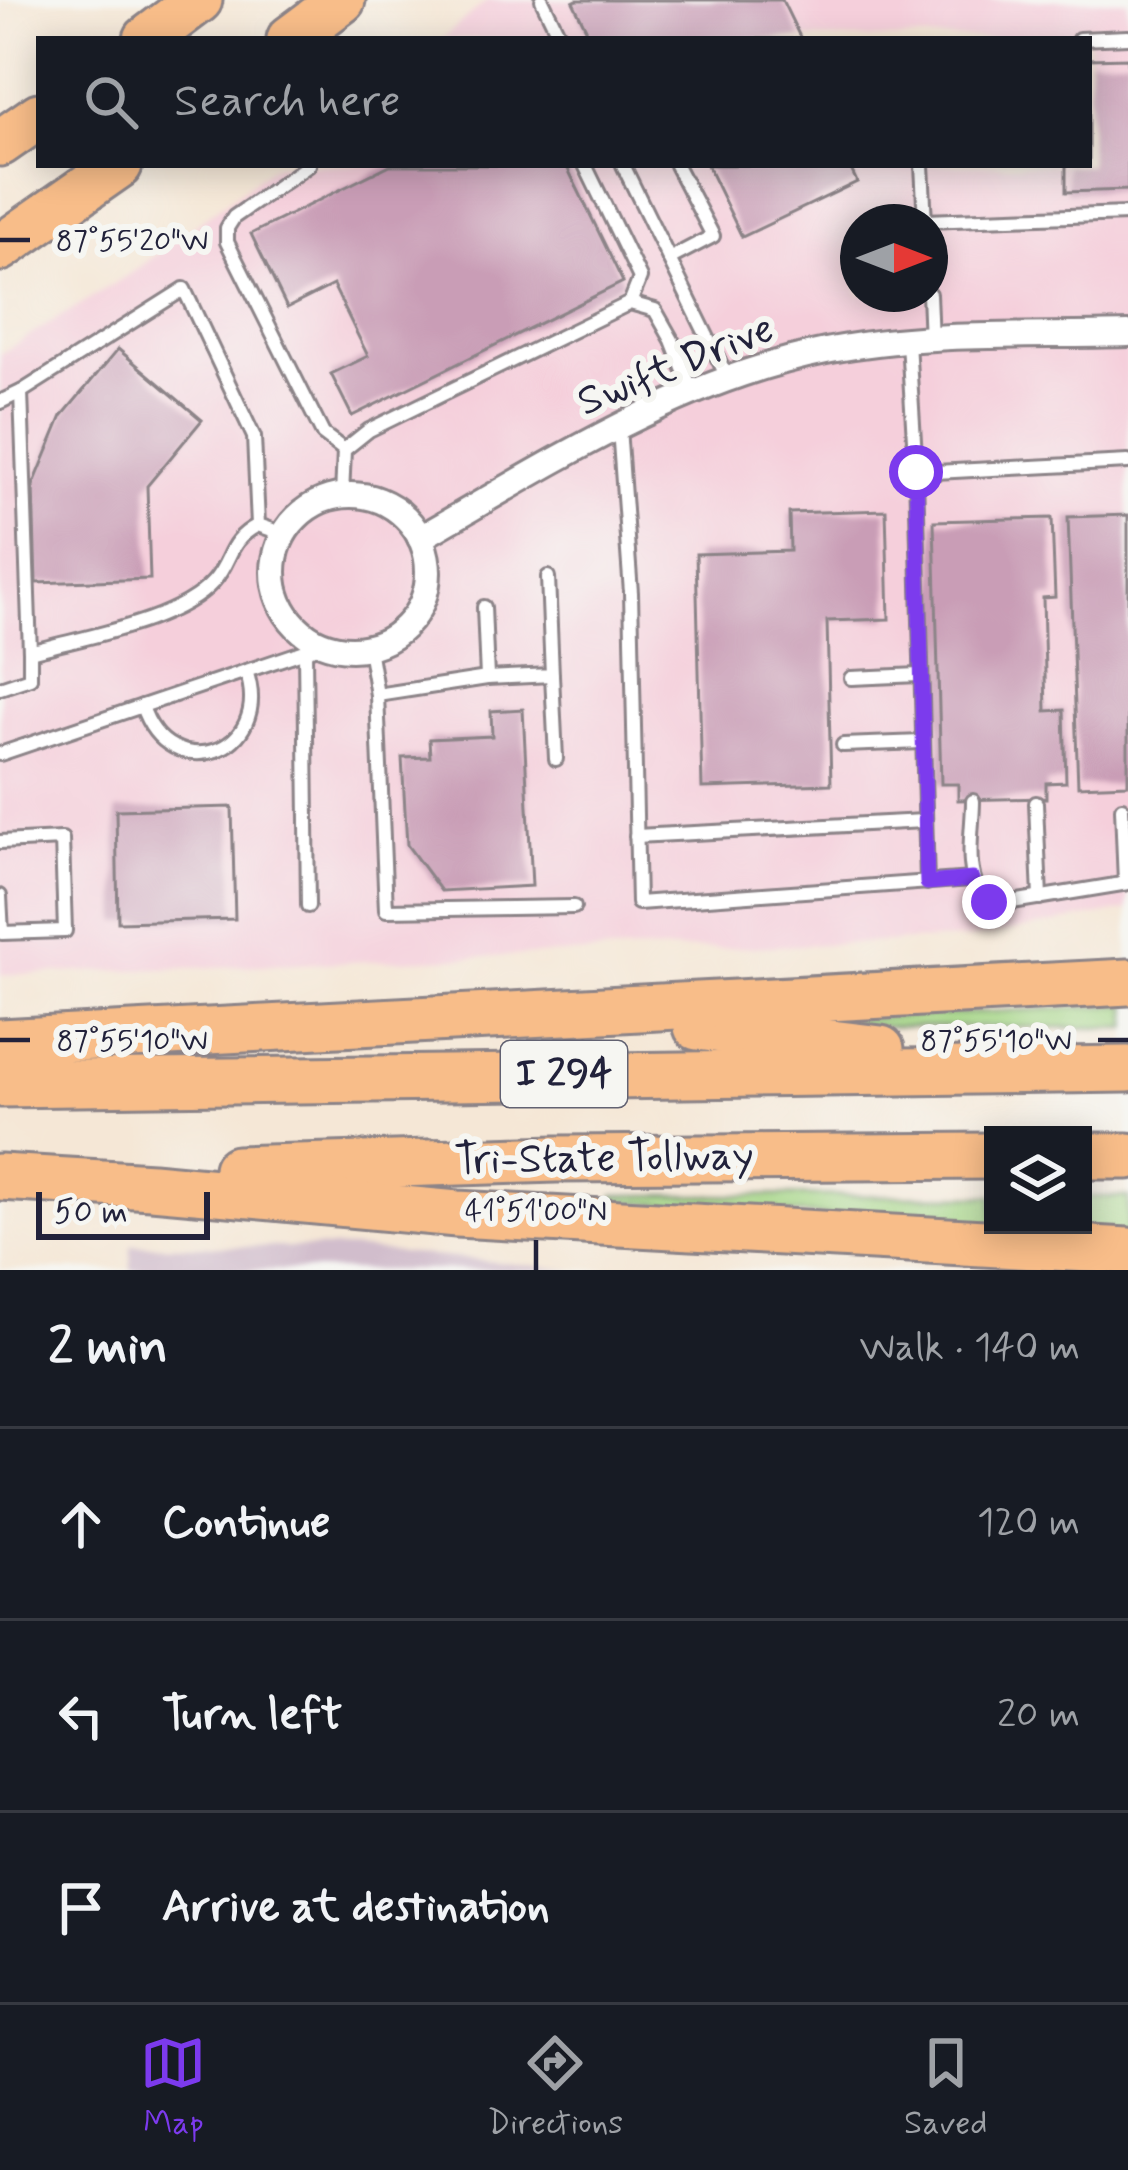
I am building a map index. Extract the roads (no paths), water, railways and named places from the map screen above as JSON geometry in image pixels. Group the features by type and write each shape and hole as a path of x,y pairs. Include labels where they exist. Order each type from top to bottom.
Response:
{"highway":[{"path":"150,36 199,0"},
{"path":"294,36 342,0"},
{"path":"0,143 36,118"},
{"path":"0,248 115,168"},
{"path":"0,1042 1128,982"},
{"path":"500,1015 778,1035 990,1070"},
{"name":"Tri-State Tollway","path":"0,1084 1128,1070"},
{"name":"Tri-State Tollway","path":"0,1177 579,1159 984,1156"},
{"path":"1092,1156 1128,1156"},
{"path":"0,1177 457,1214 1128,1251"}],"street":[{"name":"Swift Drive","path":"420,538 620,428 728,379 829,350 920,341 1128,334"},
{"path":"341,496 365,496 406,518 420,538 428,583 408,625 390,639 369,648 314,648 284,611 275,586 275,560 284,534 308,508 341,496"}],"lane":[{"path":"542,0 560,36"},
{"path":"1092,38 1128,37"},
{"path":"305,168 234,217 227,228 227,242 322,434 344,450"},
{"path":"586,168 640,278 630,303"},
{"path":"669,259 713,236 678,168"},
{"path":"922,168 924,204"},
{"path":"625,169 728,379"},
{"path":"948,221 1128,214"},
{"path":"0,401 184,290 254,437 258,525"},
{"path":"341,496 344,450 369,430 630,303 655,310 693,394"},
{"path":"925,312 916,472 927,883"},
{"path":"0,688 30,678 21,392"},
{"path":"620,428 631,593 638,904 972,879"},
{"path":"916,472 1128,462"},
{"path":"30,652 174,610 214,582 237,536 258,525 284,534"},
{"path":"548,577 556,759"},
{"path":"484,607 487,678"},
{"path":"0,754 314,648 308,906"},
{"path":"369,648 377,695 386,910 574,908"},
{"path":"142,706 158,737 189,753 207,753 238,737 248,722 253,705 246,671"},
{"path":"377,695 487,678 552,675"},
{"path":"851,678 920,675"},
{"path":"843,745 922,742"},
{"path":"973,801 972,879 976,892 989,902 1126,883 1122,808"},
{"path":"1036,803 1040,898"},
{"path":"636,836 924,821"},
{"path":"0,842 62,839 65,931 2,933 0,896"}]}
